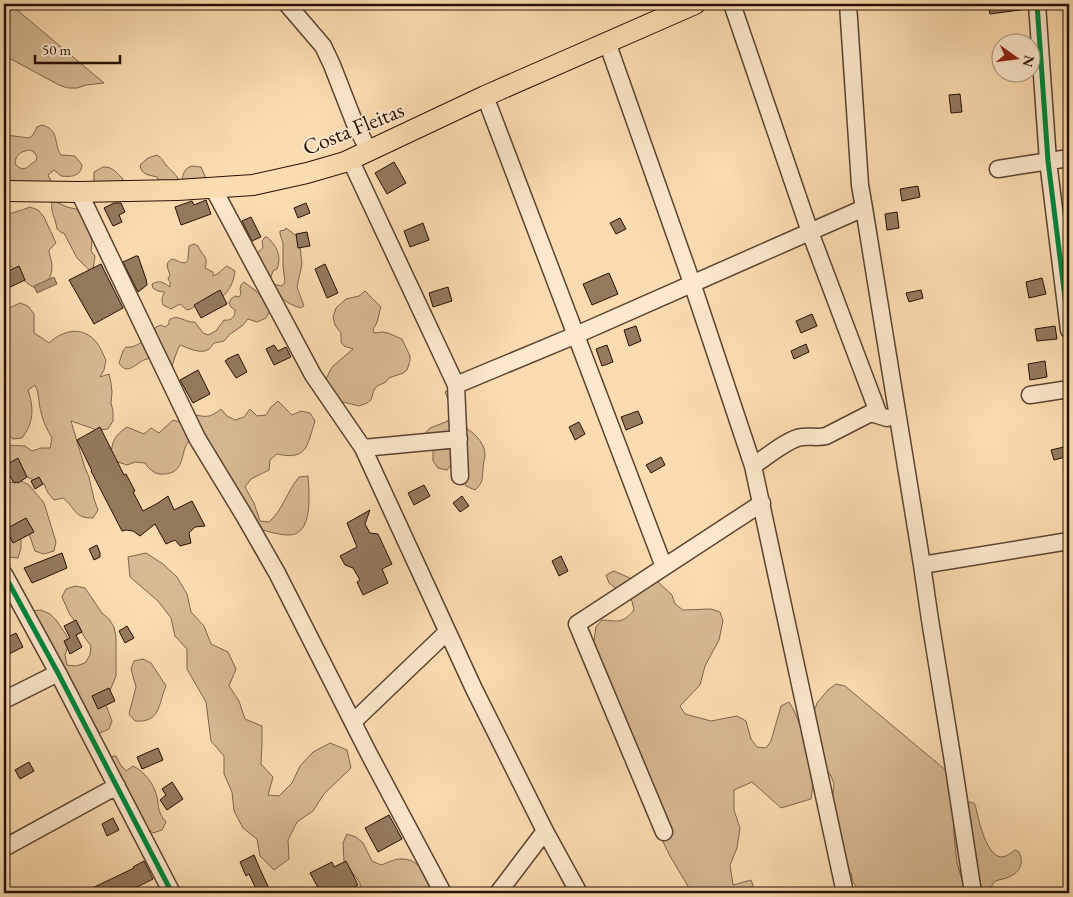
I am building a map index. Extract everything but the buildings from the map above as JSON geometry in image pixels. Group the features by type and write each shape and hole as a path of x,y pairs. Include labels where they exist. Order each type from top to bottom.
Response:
{"main road":[{"name":"Costa Fleitas","path":"4,191 79,192 213,188 253,185 307,173 369,151 485,96 695,4"}],"street":[{"path":"287,4 323,46 355,124 369,151"},
{"path":"732,4 810,232 879,415"},
{"path":"848,4 860,185 900,426 973,893"},
{"path":"1037,4 1048,161 1069,330"},
{"path":"607,42 692,284 753,466 846,893"},
{"path":"485,96 664,568"},
{"path":"998,169 1069,158"},
{"path":"350,159 456,385 460,476"},
{"path":"213,188 313,376 363,448 474,689 545,831 580,893"},
{"path":"79,192 197,438 277,573 443,893"},
{"path":"456,385 576,335 864,208"},
{"path":"1030,395 1069,389"},
{"path":"753,466 790,441 802,436 820,438 826,436 869,414 887,418 900,426"},
{"path":"363,448 459,439"},
{"path":"664,832 578,624 762,503"},
{"path":"922,565 1069,541"},
{"path":"4,574 58,673 172,893"},
{"path":"353,722 447,632"},
{"path":"4,700 58,673"},
{"path":"4,848 116,786"},
{"path":"498,893 545,831"}],"shaded area":[{"path":"4,4 10,4 104,83 68,88 4,57"},
{"path":"42,125 51,130 61,155 75,156 82,165 80,172 71,176 61,176 54,170 48,175 52,183 4,186 4,136 29,138 37,127","holes":["30,150 37,157 36,161 27,168 22,169 15,164 16,158 21,152"]},
{"path":"157,155 180,183 159,181 157,177 142,171 140,165 148,158"},
{"path":"192,166 201,167 205,181 182,180 185,171"},
{"path":"103,167 116,172 123,179 121,183 94,182 94,172"},
{"path":"54,201 80,212 89,231 92,241 91,251 95,256 93,269 90,271 77,258 64,233 57,229 52,209 52,202"},
{"path":"30,207 38,210 44,217 56,243 49,250 52,266 50,277 47,283 39,290 29,285 4,261 4,216"},
{"path":"286,228 302,240 300,247 302,264 297,287 304,306 300,308 284,299 273,284 282,286 285,282 283,243 280,231"},
{"path":"265,237 271,240 279,256 277,269 273,271 271,277 267,280 252,257 263,248 262,241"},
{"path":"194,244 198,246 206,258 205,268 213,272 213,276 227,266 235,271 230,288 217,300 200,304 187,310 180,304 171,309 163,305 162,298 165,292 154,289 152,284 161,282 170,287 168,262 172,259 185,263 188,260 189,246"},
{"path":"54,277 57,284 37,293 34,286"},
{"path":"244,282 256,291 271,309 266,318 257,322 248,319 224,341 214,343 206,351 180,345 171,369 152,357 128,369 122,367 119,363 126,347 139,344 156,327 161,325 165,327 169,324 169,320 173,318 195,322 203,333 208,335 216,331 224,320 234,317 235,310 229,303 235,296 239,297 241,285"},
{"path":"365,291 381,307 373,329 374,333 388,333 402,339 410,356 410,361 407,370 377,386 371,400 359,406 339,401 323,385 332,367 353,349 344,346 341,342 341,333 335,325 333,317 336,308 346,299 359,296"},
{"path":"20,303 28,306 34,314 34,333 49,343 60,335 73,331 86,334 97,343 106,360 100,377 109,374 113,421 108,429 97,430 71,421 98,510 93,518 78,515 63,498 54,500 44,484 17,473 4,476 4,443 6,445 25,446 32,451 50,448 52,438 43,419 35,385 28,390 32,415 26,432 22,438 13,439 6,433 4,421 4,314 11,307"},
{"path":"454,387 467,429 480,440 484,448 485,457 482,481 475,490 466,486 453,452 453,462 447,470 438,468 433,461 433,451 423,436 430,428 448,421 450,406 445,392"},
{"path":"278,401 292,415 301,411 310,413 315,421 308,444 301,453 295,455 277,454 270,460 269,470 251,479 245,487 254,503 260,521 269,522 278,512 299,477 308,476 308,512 302,528 296,533 280,534 253,527 220,476 219,457 207,443 192,435 179,467 171,473 155,473 145,463 135,462 127,465 118,462 111,455 115,439 127,427 144,434 151,428 159,433 173,420 191,423 196,415 210,416 221,409 227,416 235,420 244,417 250,409 257,416 266,415"},
{"path":"21,481 29,485 44,503 56,542 54,551 44,554 35,551 29,534 21,529 21,548 18,558 9,557 4,552 4,484"},
{"path":"146,553 163,564 177,577 187,594 191,612 204,626 211,644 228,652 236,669 229,686 239,701 245,719 262,726 261,764 273,777 268,795 279,796 292,783 300,766 313,752 330,743 347,750 351,768 324,794 313,811 297,822 288,840 289,859 274,870 260,856 257,839 243,828 234,811 232,792 224,774 224,756 211,741 206,702 187,669 187,649 175,636 171,618 158,601 130,577 128,557"},
{"path":"614,571 639,582 658,582 672,595 675,604 683,610 711,609 720,612 723,621 719,640 705,666 700,685 680,706 685,714 711,721 737,716 746,721 751,739 757,747 766,748 771,741 781,706 789,702 797,717 812,770 811,799 781,808 752,782 734,790 734,810 740,828 737,848 730,865 733,885 751,880 756,893 692,893 670,856 637,789 592,654 596,627 602,620 620,621 634,610 632,601 609,583 606,575"},
{"path":"75,586 85,588 102,613 109,619 114,627 116,637 116,676 105,703 112,721 109,729 100,733 92,728 31,611 41,610 50,614 67,636 68,646 65,655 67,665 76,666 85,663 90,655 91,646 70,615 62,597 66,589"},
{"path":"143,659 151,663 166,686 160,706 154,716 143,721 135,721 129,714 136,687 131,669 134,661"},
{"path":"836,684 845,686 954,777 954,835 957,863 966,893 861,893 853,882 851,873 834,865 832,802 834,784 825,768 814,712 817,703"},
{"path":"116,756 126,771 133,766 145,775 151,783 156,792 160,813 166,822 162,830 153,833 146,828 107,757"},
{"path":"967,803 975,804 983,834 995,855 1007,856 1015,850 1021,856 1020,868 1011,876 994,882 989,893 980,893"},
{"path":"347,834 356,837 363,843 372,861 381,865 398,859 408,860 418,865 422,870 431,893 361,893 360,883 344,861 343,843"}],"cycle path":[{"path":"1037,4 1048,161 1069,330"},
{"path":"4,574 58,673 172,893"}]}
